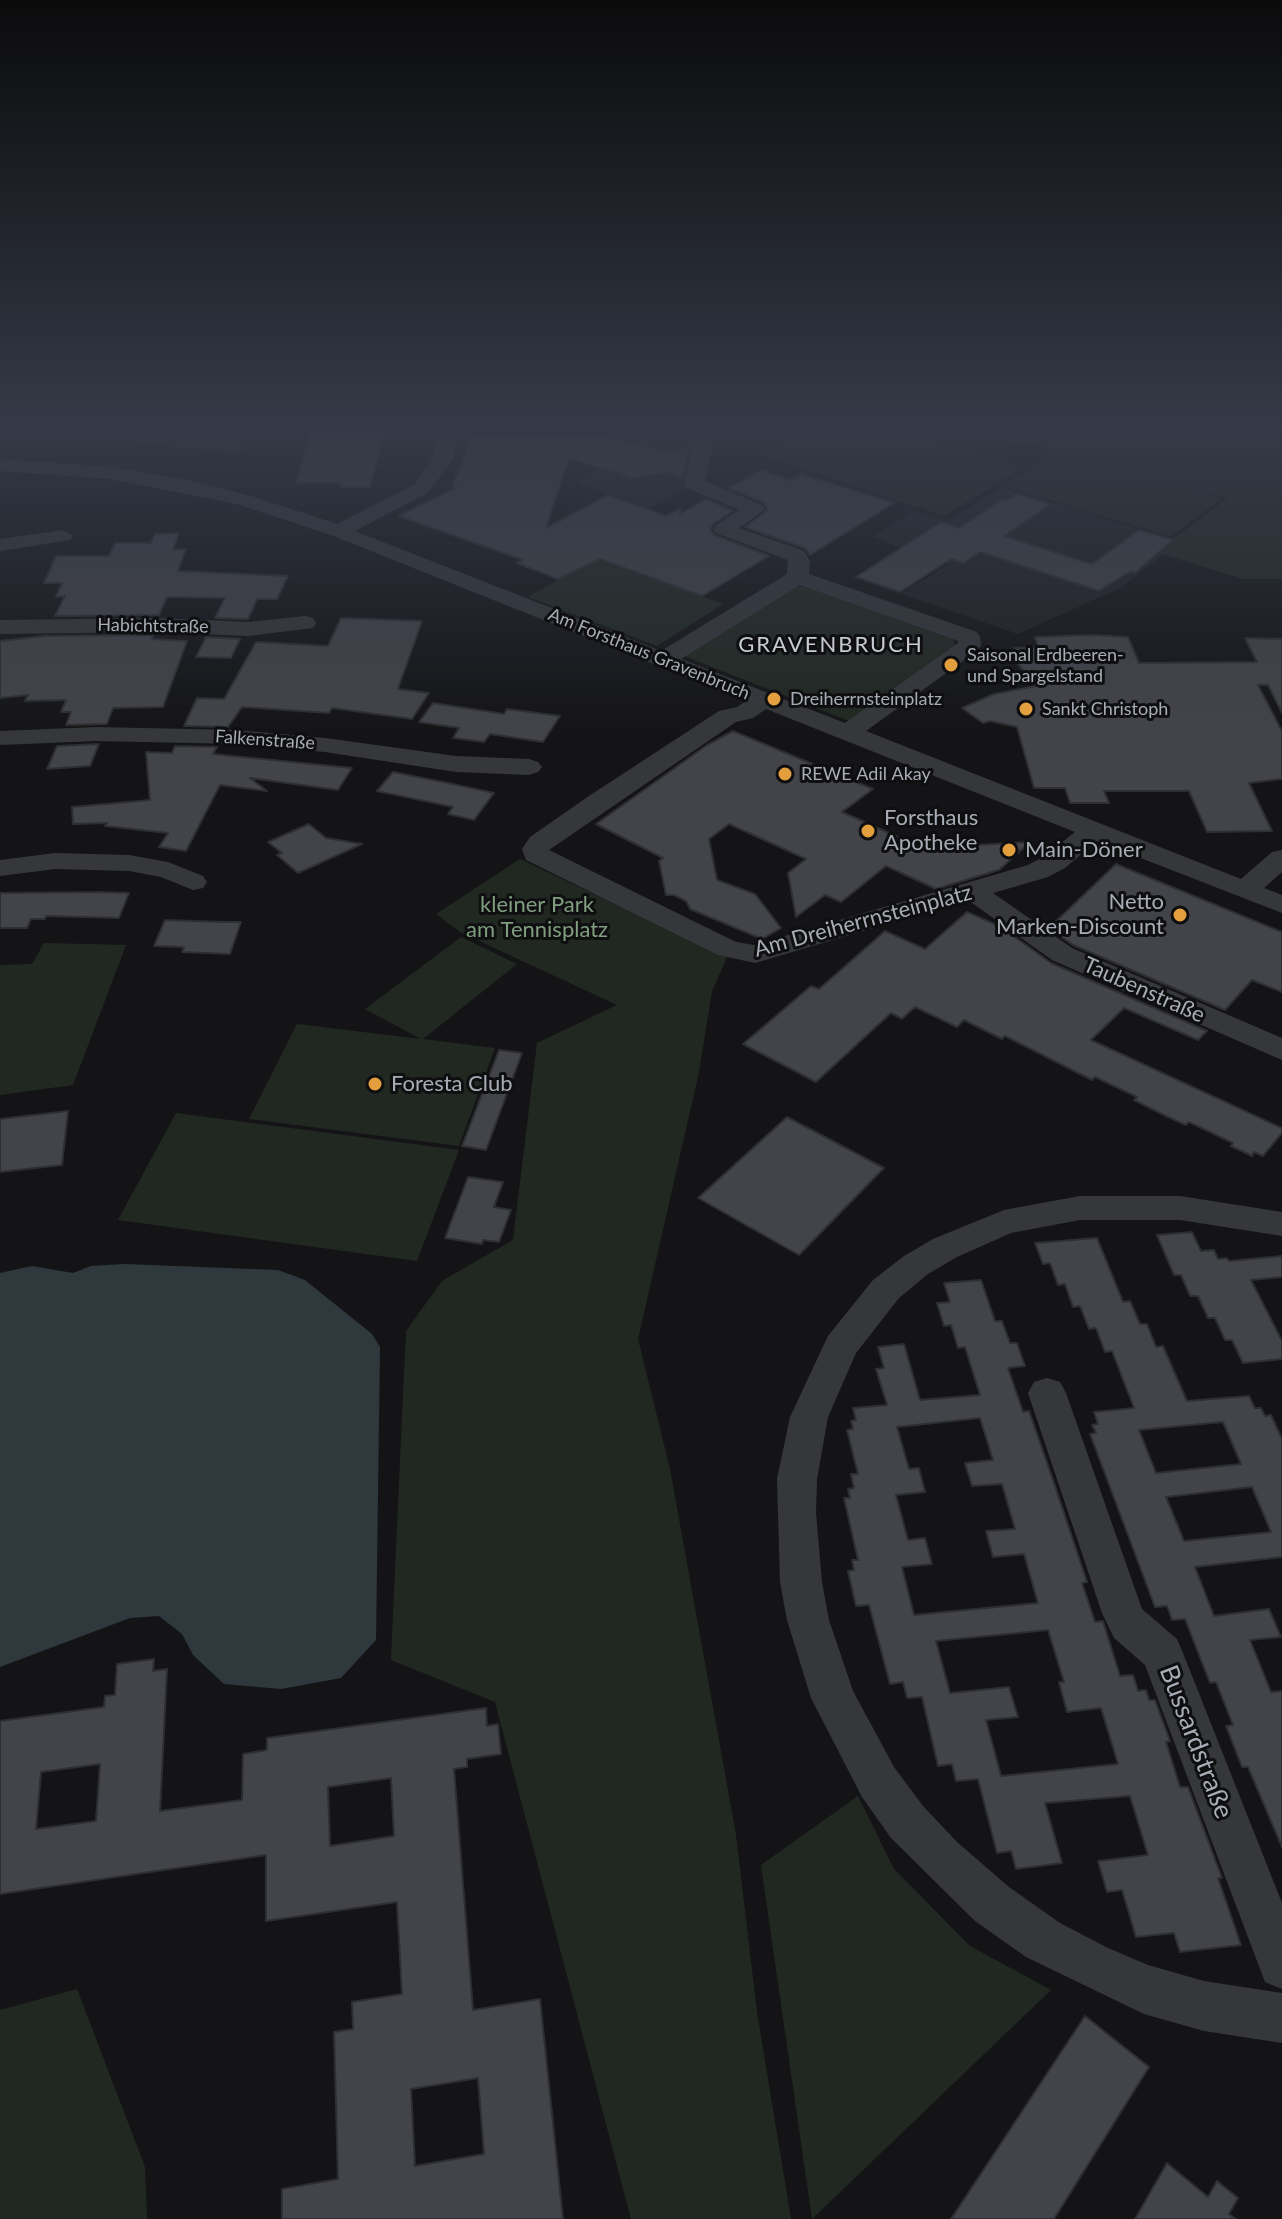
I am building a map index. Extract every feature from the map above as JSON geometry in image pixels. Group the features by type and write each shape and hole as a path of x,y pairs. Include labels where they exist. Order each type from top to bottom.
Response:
{"street":[{"name":"Am Forsthaus Gravenbruch","path":"328,528 1282,905"},
{"path":"338,531 345,528"},
{"path":"725,528 723,529 796,556 799,561 798,577"},
{"path":"0,545 63,536"},
{"path":"664,659 798,577"},
{"path":"798,577 964,633 971,642 848,733"},
{"name":"Habichtstraße","path":"0,627 156,625 248,629 305,623"},
{"name":"Am Dreiherrnsteinplatz","path":"764,700 744,713 728,716 598,802 539,843 536,854 728,949 748,954 783,947 1047,866 1093,831"},
{"name":"Falkenstraße","path":"0,738 96,734 236,737 325,745 456,764 529,767"},
{"path":"1245,890 1282,858"},
{"path":"0,868 38,862 129,863 168,870 193,882"},
{"name":"Taubenstraße","path":"973,891 1031,935 1062,954 1282,1050"},
{"path":"1282,1224 1180,1208 1080,1208 1004,1222 926,1259 886,1289 841,1346 809,1417 797,1479 796,1513 801,1582 808,1620 833,1698 878,1782 907,1822 941,1858 992,1904 1043,1940 1089,1964 1159,1994 1204,2006 1282,2018"},
{"name":"Bussardstraße","path":"1047,1393 1123,1613 1129,1625 1162,1653 1282,1965"}],"shaded area":[{"path":"887,528 1134,528 1181,542 1120,588 1018,634 901,594 949,564 872,537"},
{"path":"124,1264 278,1270 305,1280 372,1334 380,1347 376,1640 341,1678 281,1689 224,1684 193,1655 182,1634 159,1616 130,1618 0,1667 0,1273 32,1266 73,1273 91,1266"}],"green space":[{"path":"1140,528 1183,528 1171,537"},
{"path":"1189,528 1282,528 1282,579 1243,579 1156,552"},
{"path":"596,559 723,604 657,646 528,597"},
{"path":"804,586 954,640 954,646 849,721 684,656 792,588"},
{"name":"kleiner Park am Tennisplatz","path":"520,859 727,957 712,991 699,1072 638,1339 670,1469 736,1835 757,2012 791,2219 631,2219 495,1702 391,1660 406,1331 442,1281 513,1240 537,1043 617,1005 460,932 436,914"},
{"name":"Foresta Club","path":"461,937 517,964 423,1039 495,1048 459,1146 249,1119 297,1024 421,1039 365,1009"},
{"path":"44,943 126,945 73,1085 0,1095 0,965 32,964"},
{"path":"176,1113 459,1150 417,1261 118,1220"},
{"path":"858,1796 894,1869 970,1946 1051,1990 812,2219 761,1865"},
{"path":"77,1989 145,2167 147,2219 0,2219 0,2010"}],"building":[{"path":"432,528 711,528 714,535 769,556 702,596 600,559 558,579 517,563 523,560"},
{"path":"747,528 854,528 810,555 805,548"},
{"path":"932,528 1016,528 1004,536 1092,564 1139,530 1173,540 1135,573 1131,571 1099,591 980,552 963,563 951,559 900,592 856,577"},
{"path":"179,533 173,550 186,549 178,571 288,576 277,599 257,599 248,619 215,618 225,598 167,597 159,615 55,616 65,596 56,597 62,583 44,583 56,556 109,556 115,543 151,543 155,534"},
{"path":"341,618 422,621 398,689 429,693 412,719 332,708 329,713 242,707 228,727 184,726 197,698 224,699 256,642 328,646"},
{"path":"153,635 152,639 187,641 163,707 113,708 107,724 66,725 71,712 61,712 66,700 25,701 28,695 0,698 0,641 45,636"},
{"path":"206,637 240,639 231,658 196,657"},
{"path":"1035,637 1128,637 1139,663 1257,662 1245,638 1282,639 1282,713 1268,685 1258,685 1282,731 1282,779 1249,783 1272,831 1207,832 1189,791 1104,791 1109,803 1070,803 1065,788 1034,788 1017,727 990,721 983,723 962,708 994,694 1036,686 1009,653 1017,653 1014,648 1038,647"},
{"path":"433,703 504,714 507,709 560,716 543,742 490,734 484,742 453,738 459,728 419,722"},
{"path":"733,731 873,789 842,812 923,848 1030,842 999,870 936,889 886,866 841,902 825,895 796,917 788,873 806,859 729,824 709,839 717,880 755,894 781,928 762,939 690,909 686,901 674,895 666,895 659,861 663,858 596,824 707,745"},
{"path":"99,744 90,766 47,769 57,746"},
{"path":"175,746 217,747 213,754 352,768 338,790 250,778 267,791 220,785 186,851 159,847 168,833 105,826 107,823 73,824 72,807 150,800 146,752 172,753"},
{"path":"393,772 494,793 474,820 448,814 453,807 377,791"},
{"path":"309,824 326,838 362,844 298,873 277,855 282,853 268,842"},
{"path":"1116,864 1282,932 1282,992 1252,980 1225,1010 1073,945 1049,928"},
{"path":"0,893 129,893 119,918 46,916 45,919 31,919 27,928 0,928"},
{"path":"967,912 1001,927 1051,963 1207,1031 1198,1040 1124,1008 1091,1040 1282,1128 1282,1133 1263,1156 1254,1152 1252,1156 1231,1146 1233,1143 1189,1122 1186,1125 1166,1116 1134,1100 1137,1097 1095,1077 1092,1080 1005,1036 1002,1039 964,1020 957,1027 915,1007 902,1019 891,1013 816,1082 743,1044 811,986 819,989 885,931 925,949"},
{"path":"165,920 241,922 230,954 182,952 184,947 154,946"},
{"path":"499,1050 522,1053 486,1150 462,1146"},
{"path":"68,1111 62,1165 0,1172 0,1119"},
{"path":"787,1117 884,1168 799,1255 698,1198"},
{"path":"468,1177 503,1182 494,1207 511,1210 499,1242 483,1240 482,1244 445,1238"},
{"path":"1192,1232 1201,1251 1214,1250 1218,1259 1227,1258 1229,1261 1282,1256 1282,1277 1251,1280 1282,1341 1282,1359 1243,1363 1232,1340 1225,1340 1215,1318 1208,1318 1198,1296 1190,1296 1181,1275 1174,1275 1157,1235"},
{"path":"1097,1238 1123,1302 1130,1301 1140,1324 1147,1324 1156,1347 1163,1346 1187,1401 1249,1396 1255,1408 1261,1408 1265,1416 1271,1415 1282,1439 1282,1557 1195,1567 1214,1616 1269,1609 1281,1637 1250,1640 1271,1692 1282,1691 1282,1847 1248,1767 1242,1767 1226,1726 1233,1725 1216,1682 1210,1683 1185,1619 1172,1620 1167,1606 1155,1607 1090,1434 1096,1433 1092,1425 1098,1424 1094,1412 1134,1408 1112,1351 1105,1352 1096,1328 1089,1329 1080,1306 1073,1307 1065,1284 1058,1285 1050,1263 1043,1264 1035,1243","holes":["1223,1422 1241,1464 1156,1473 1139,1430","1252,1487 1271,1532 1184,1541 1166,1497"]},
{"path":"981,1280 995,1321 1002,1321 1010,1343 1017,1343 1025,1366 1008,1368 1023,1412 1029,1411 1052,1477 1087,1582 1082,1583 1095,1622 1103,1621 1120,1676 1133,1675 1138,1691 1146,1690 1149,1700 1155,1700 1170,1741 1166,1742 1180,1787 1188,1787 1222,1878 1218,1878 1241,1945 1180,1952 1174,1933 1136,1937 1122,1890 1107,1892 1098,1861 1148,1855 1130,1796 1045,1803 1062,1863 1016,1869 1011,1851 997,1853 978,1779 956,1781 952,1764 938,1766 922,1697 907,1698 903,1682 890,1684 869,1605 856,1606 848,1571 854,1570 852,1560 858,1560 844,1498 850,1498 848,1489 854,1488 851,1474 858,1474 847,1430 853,1429 851,1421 856,1420 853,1408 887,1405 876,1369 884,1368 878,1347 904,1344 920,1400 980,1395 965,1347 958,1348 951,1325 944,1326 937,1303 950,1302 944,1283","holes":["980,1418 993,1460 965,1463 972,1486 1002,1484 1015,1529 986,1531 993,1557 1024,1554 1038,1603 914,1615 902,1567 932,1564 925,1538 908,1540 896,1495 925,1492 919,1468 909,1469 897,1427","1048,1630 1064,1682 1059,1682 1067,1712 1101,1708 1118,1764 1001,1776 986,1720 1018,1717 1009,1687 950,1693 936,1641"]},
{"path":"154,1659 153,1671 167,1669 160,1811 242,1800 243,1754 267,1750 267,1738 486,1708 487,1726 498,1724 501,1754 467,1759 467,1767 454,1769 473,2010 540,1999 563,2219 282,2219 282,2189 338,2179 334,2032 353,2029 352,2002 402,1994 397,1902 266,1921 266,1855 0,1894 0,1721 104,1707 105,1696 115,1695 117,1664","holes":["100,1764 96,1821 36,1829 41,1772","391,1778 394,1836 330,1846 328,1787","478,2078 484,2154 415,2166 411,2089"]},
{"path":"1085,2016 1149,2067 1054,2219 951,2219"},
{"path":"1167,2163 1208,2197 1217,2181 1238,2198 1229,2214 1236,2219 1135,2219"}],"place":[{"name":"Saisonal Erdbeeren- und Spargelstand","path":"951,665"},
{"name":"Dreiherrnsteinplatz","path":"774,699"},
{"name":"Sankt Christoph","path":"1026,709"},
{"name":"REWE Adil Akay","path":"785,774"},
{"name":"Forsthaus Apotheke","path":"868,831"},
{"name":"Main-Döner","path":"1009,850"},
{"name":"Netto Marken-Discount","path":"1180,915"},
{"name":"Foresta Club","path":"375,1084"}],"district":[{"name":"GRAVENBRUCH","path":"831,645"}]}
